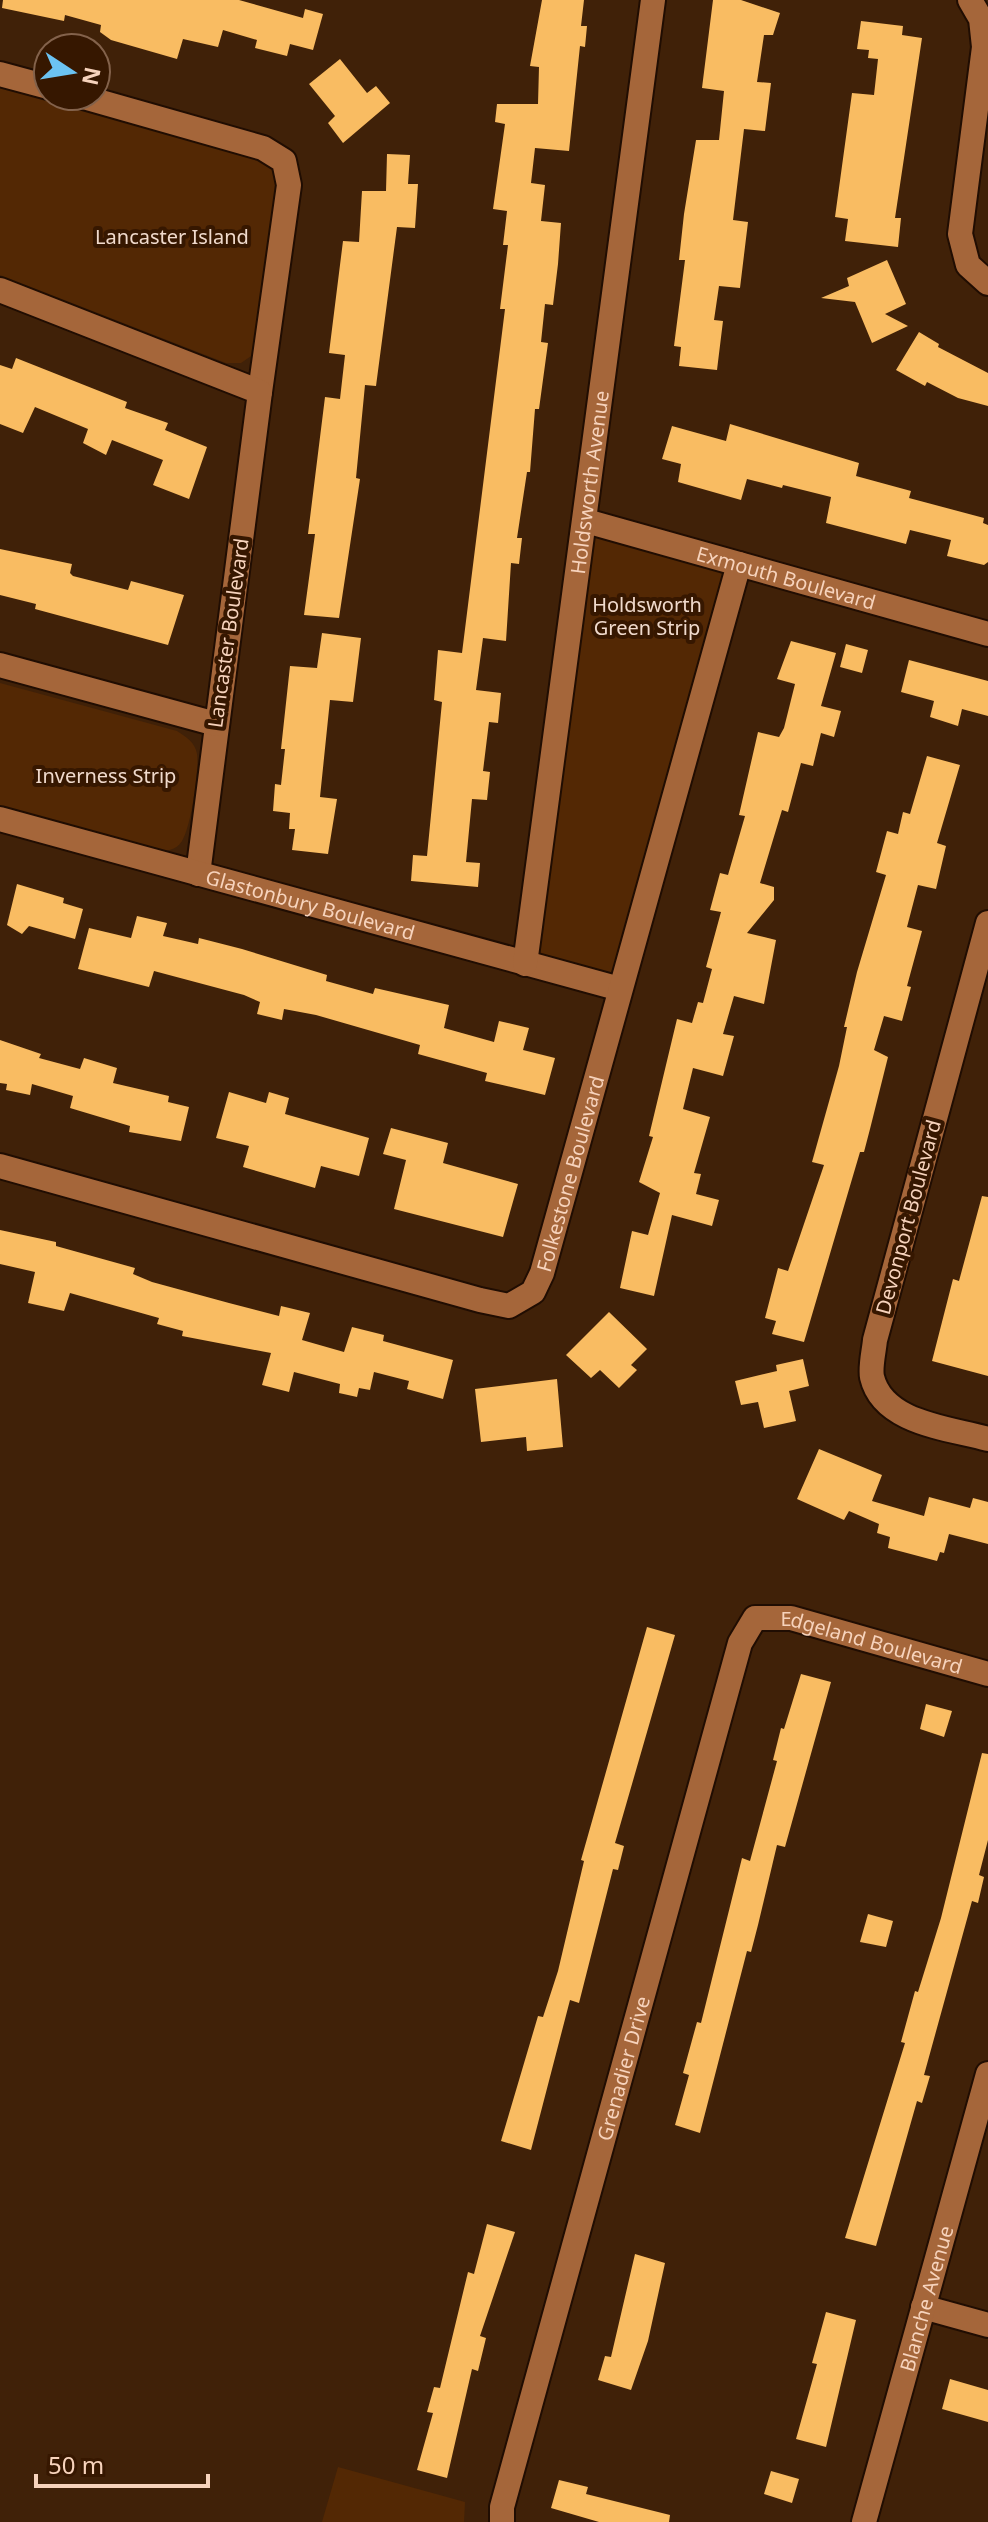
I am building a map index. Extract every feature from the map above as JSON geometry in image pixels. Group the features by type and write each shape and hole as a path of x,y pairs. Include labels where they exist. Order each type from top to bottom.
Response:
{"street":[{"name":"Holdsworth Avenue","path":"525,964 653,0"},
{"path":"970,0 981,19 984,47 960,234 968,265 988,283"},
{"path":"0,74 32,83"},
{"name":"Lancaster Boulevard","path":"112,105 263,148 284,161 289,185 198,874"},
{"path":"0,290 260,392"},
{"name":"Exmouth Boulevard","path":"586,521 988,634"},
{"name":"Folkestone Boulevard","path":"0,1166 509,1306 533,1292 542,1273 739,564"},
{"path":"0,665 216,724"},
{"name":"Glastonbury Boulevard","path":"0,819 620,989"},
{"name":"Devonport Boulevard","path":"988,923 875,1340 872,1376 882,1399 900,1414 988,1439"},
{"name":"Edgeland Boulevard","path":"755,1618 791,1618 988,1674"},
{"name":"Grenadier Drive","path":"502,2522 502,2507 735,1658 755,1618"},
{"name":"Blanche Avenue","path":"864,2522 988,2074"},
{"path":"923,2307 988,2325"}],"green space":[{"name":"Lancaster Island","path":"0,86 32,95 32,112 92,112 262,160 275,169 279,178 254,354 241,363 226,363 0,275"},
{"name":"Holdsworth Green Strip","path":"586,521 739,564 620,989 525,964"},
{"name":"Inverness Strip","path":"0,683 177,731 190,740 197,754 197,773 194,799 180,844 170,850 155,851 0,808"},
{"path":"338,2467 465,2502 464,2522 322,2522"}],"building":[{"path":"3,0 239,0 303,18 305,9 323,14 313,50 290,44 287,56 255,48 257,40 223,30 218,47 183,39 177,59 112,40 112,32 100,32 101,25 65,15 64,21 2,8"},
{"path":"542,0 584,0 581,26 587,26 585,47 580,46 569,151 535,148 531,183 545,185 541,221 561,223 558,264 553,305 545,304 541,342 548,343 539,409 535,409 530,472 527,472 517,538 522,538 519,564 511,563 506,641 483,638 476,690 501,693 498,723 489,722 483,771 490,772 487,800 472,799 466,862 480,863 478,887 411,881 413,855 427,856 442,702 434,700 438,650 462,653 505,309 500,309 508,245 503,245 507,211 493,209 505,124 495,122 497,104 538,104 539,67 530,66"},
{"path":"713,0 741,0 780,13 773,35 764,35 757,82 771,83 765,131 744,129 733,220 748,222 740,288 719,286 714,320 723,321 717,370 679,366 681,347 674,346 685,260 679,260 696,140 719,140 724,91 702,88"},
{"path":"861,21 903,26 902,35 922,38 895,218 901,218 898,247 845,241 848,219 835,217 852,93 874,95 878,59 868,58 869,50 857,49"},
{"path":"340,59 367,93 376,86 390,103 343,143 328,123 335,116 309,84"},
{"path":"387,154 410,155 408,184 418,184 415,228 397,227 376,386 365,385 356,478 360,479 339,618 304,615 315,534 308,534 325,397 340,399 345,355 329,353 343,241 359,242 362,191 386,191"},
{"path":"887,260 906,304 885,314 908,326 872,343 855,302 821,298 849,286 847,278"},
{"path":"919,332 939,344 938,347 988,373 988,406 958,398 927,382 925,386 896,370"},
{"path":"16,358 127,402 125,408 168,423 165,430 207,447 189,499 153,485 163,460 112,440 106,455 83,443 88,429 35,407 23,433 0,424 0,365 12,369"},
{"path":"730,424 859,463 856,476 911,491 909,498 984,518 983,523 988,525 988,562 984,565 947,556 951,540 910,530 906,544 826,523 831,497 747,479 741,500 678,482 681,464 662,459 672,426 726,441"},
{"path":"0,549 72,564 70,573 73,576 128,590 131,581 184,595 168,645 35,609 36,604 0,595"},
{"path":"322,633 361,638 353,702 330,700 320,797 337,799 328,854 292,850 295,829 289,829 290,813 273,811 275,784 281,785 285,749 281,749 290,666 317,668"},
{"path":"791,641 836,653 821,706 841,711 834,737 821,733 813,766 801,763 788,812 782,810 760,883 774,887 774,900 747,933 776,940 764,1004 734,996 723,1034 734,1036 723,1076 693,1068 683,1109 710,1117 694,1173 701,1174 696,1194 719,1200 712,1226 672,1215 654,1296 620,1288 632,1231 648,1235 660,1193 639,1182 653,1137 649,1136 677,1019 692,1023 698,1002 703,1003 712,969 706,967 721,912 710,910 720,873 728,875 745,816 739,815 758,732 779,737 784,728 795,684 777,679"},
{"path":"846,644 868,650 862,673 840,667"},
{"path":"909,660 988,681 988,716 962,709 958,726 930,717 934,701 901,692"},
{"path":"927,756 960,765 937,843 946,846 936,889 918,885 907,927 922,931 907,986 911,987 902,1021 884,1016 874,1050 888,1057 864,1152 860,1152 804,1342 772,1334 776,1321 765,1318 778,1268 788,1271 824,1165 812,1162 839,1066 847,1027 844,1027 857,972 886,875 876,872 887,831 898,834 903,812 910,814"},
{"path":"17,884 64,898 63,903 83,909 75,939 29,926 22,934 7,925"},
{"path":"137,916 167,923 163,936 198,944 199,938 242,949 327,975 326,981 373,994 375,988 449,1005 444,1028 494,1042 499,1021 529,1028 523,1050 555,1058 545,1095 485,1081 487,1073 418,1054 420,1045 316,1015 284,1009 282,1020 257,1014 260,1002 244,995 154,971 149,987 78,969 89,928 131,938"},
{"path":"0,1040 41,1054 39,1058 80,1069 84,1058 117,1068 113,1083 169,1096 168,1102 189,1107 181,1141 129,1132 130,1126 70,1108 73,1096 32,1084 30,1095 6,1090 7,1084 0,1083"},
{"path":"229,1092 266,1103 269,1092 289,1098 285,1114 369,1138 359,1176 321,1166 315,1188 243,1167 249,1146 216,1138"},
{"path":"391,1128 448,1143 443,1163 518,1184 503,1237 394,1209 406,1160 383,1154"},
{"path":"982,1196 988,1197 988,1376 932,1361 953,1279 959,1281"},
{"path":"0,1230 56,1242 56,1246 135,1268 133,1274 152,1282 229,1303 279,1316 281,1306 310,1313 302,1340 344,1352 352,1327 384,1335 383,1341 453,1360 443,1399 407,1389 409,1381 374,1372 370,1390 359,1388 357,1397 339,1393 340,1384 294,1372 289,1392 262,1385 271,1353 182,1336 183,1331 157,1324 159,1318 70,1293 64,1311 28,1303 35,1272 0,1264"},
{"path":"609,1312 647,1349 631,1365 637,1370 619,1388 600,1370 591,1378 566,1355"},
{"path":"803,1359 809,1386 789,1391 796,1421 764,1428 758,1402 741,1405 735,1381 777,1371 776,1365"},
{"path":"557,1379 563,1447 527,1451 526,1437 481,1442 475,1389"},
{"path":"819,1449 882,1475 872,1501 924,1516 929,1497 970,1508 973,1498 988,1502 988,1544 949,1534 944,1553 940,1552 937,1561 888,1548 890,1537 877,1533 879,1524 849,1511 844,1520 797,1499"},
{"path":"647,1627 675,1635 615,1843 624,1846 618,1870 613,1869 579,2003 570,2000 531,2150 501,2141 538,2016 543,2017 558,1971 584,1861 581,1860"},
{"path":"801,1674 831,1682 785,1847 777,1845 751,1952 747,1951 700,2133 675,2125 689,2075 683,2073 697,2022 701,2023 742,1858 750,1861 777,1761 773,1760 781,1728 784,1729"},
{"path":"926,1704 952,1711 944,1737 920,1729"},
{"path":"982,1753 988,1754 988,1840 979,1875 984,1877 978,1903 972,1901 924,2075 930,2076 922,2103 917,2101 876,2246 845,2238 905,2043 901,2042 915,1991 918,1992 941,1918"},
{"path":"868,1914 893,1921 886,1947 860,1942"},
{"path":"487,2224 515,2232 480,2336 486,2338 478,2371 472,2369 447,2478 417,2470 433,2413 427,2412 434,2387 440,2388 468,2272 474,2274"},
{"path":"635,2254 665,2263 648,2341 631,2390 598,2380 605,2356 611,2357"},
{"path":"826,2312 856,2320 826,2447 796,2439 817,2364 812,2363"},
{"path":"950,2379 988,2390 988,2422 942,2409"},
{"path":"771,2471 799,2479 792,2503 764,2494"},
{"path":"559,2480 588,2487 586,2494 670,2515 669,2522 599,2522 551,2508"}]}
